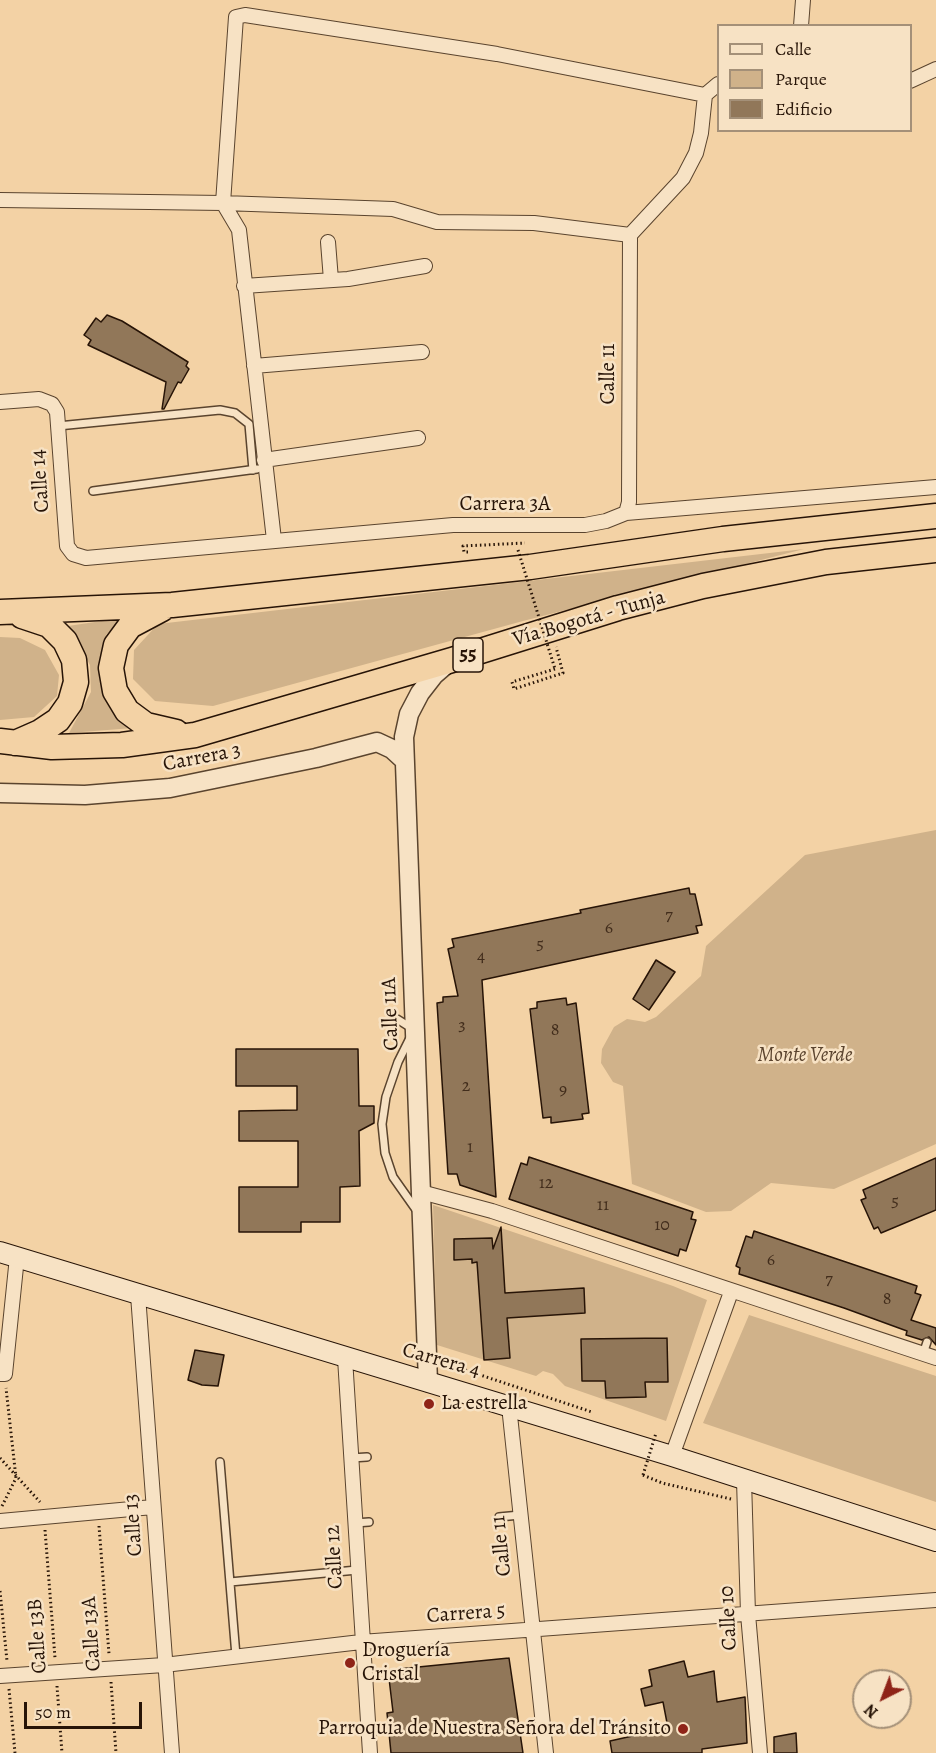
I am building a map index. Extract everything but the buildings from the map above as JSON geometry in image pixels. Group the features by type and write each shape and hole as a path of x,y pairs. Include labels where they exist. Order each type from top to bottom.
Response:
{"highway":[{"path":"0,613 172,605 530,567 723,539 936,516"},
{"name":"Vía Bogotá - Tunja","path":"7,742 52,747 122,745 195,735 452,660 551,628 703,586 826,562 936,550"},
{"path":"172,605 149,614 130,626 116,645 111,668 115,691 127,711 146,725 195,735"},
{"path":"0,613 30,616 50,626 65,641 74,660 76,682 70,703 58,720 40,732 7,742"}],"main road":[{"name":"Carrera 4","path":"8,1255 509,1406 654,1442 672,1456 936,1541"}],"street":[{"path":"801,24 803,0"},
{"path":"274,540 261,466 254,366 239,230 223,203 236,18 245,15 497,54 705,95"},
{"path":"912,80 936,69"},
{"path":"0,200 223,203 393,209 437,222 534,223 630,235 687,170 696,153 701,133 705,95 717,85"},
{"name":"Calle 11","path":"626,513 629,502 630,235"},
{"path":"328,242 331,280"},
{"path":"244,286 331,280 425,266"},
{"path":"254,366 422,352"},
{"name":"Calle 14","path":"0,402 39,399 52,404 57,412 67,546 74,554"},
{"path":"261,466 418,438"},
{"name":"Carrera 3A","path":"74,554 86,558 274,540 482,524 585,525 606,521 626,513 936,487"},
{"name":"Calle 11A","path":"428,1382 404,737 410,714 420,693 434,675 452,660"},
{"name":"Carrera 3","path":"0,793 85,795 170,788 316,758 377,742 392,749 404,760"},
{"path":"421,1192 492,1211 731,1292 928,1352"},
{"path":"2,1374 8,1255"},
{"path":"672,1456 731,1292"},
{"name":"Calle 13","path":"138,1295 144,1441 153,1507 172,1753"},
{"name":"Calle 12","path":"345,1358 370,1753"},
{"name":"Calle 11","path":"509,1406 546,1753"},
{"name":"Calle 10","path":"744,1480 748,1614 760,1753"},
{"path":"0,1521 153,1507"},
{"name":"Carrera 5","path":"0,1676 164,1665 362,1642 936,1600"}],"lane":[{"path":"58,426 220,410 235,413 249,424 261,466 93,491"},
{"path":"397,1019 414,1029 398,1062 386,1097 382,1124 385,1153 393,1177 422,1217"},
{"path":"351,1458 367,1456"},
{"path":"220,1462 236,1656"},
{"path":"499,1517 520,1515"},
{"path":"354,1523 369,1522"},
{"path":"230,1582 357,1570"}],"path":[{"path":"475,552 464,552 464,546 525,543"},
{"path":"507,550 518,550 555,669 512,682 514,689 563,673 551,628"},
{"path":"427,1358 602,1415"},
{"path":"0,1509 16,1478 2,1374"},
{"path":"645,1429 654,1442 643,1475 662,1483 744,1502"},
{"path":"0,1458 45,1508 45,1518"},
{"name":"Calle 13A","path":"98,1513 116,1753"},
{"name":"Calle 13B","path":"45,1518 62,1753"}],"green space":[{"path":"804,549 523,621 213,706 155,701 133,679 134,650 158,624"},
{"path":"122,618 106,635 103,679 110,709 133,728 69,733 91,692 90,665 68,626"},
{"path":"0,637 20,638 45,650 59,675 57,696 34,717 0,720"},
{"name":"Monte Verde","path":"936,830 936,1144 834,1189 771,1183 731,1211 706,1212 632,1184 623,1086 613,1082 601,1063 602,1049 614,1027 627,1019 645,1022 656,1017 701,976 706,946 805,855"},
{"path":"433,1205 673,1286 707,1300 666,1421 565,1386 553,1374 543,1371 536,1376 437,1345"},
{"path":"749,1315 936,1376 936,1502 703,1423"}],"place":[{"name":"La estrella","path":"429,1404"},
{"name":"Droguería Cristal","path":"350,1663"},
{"name":"Parroquia de Nuestra Señora del Tránsito","path":"683,1729"}]}
